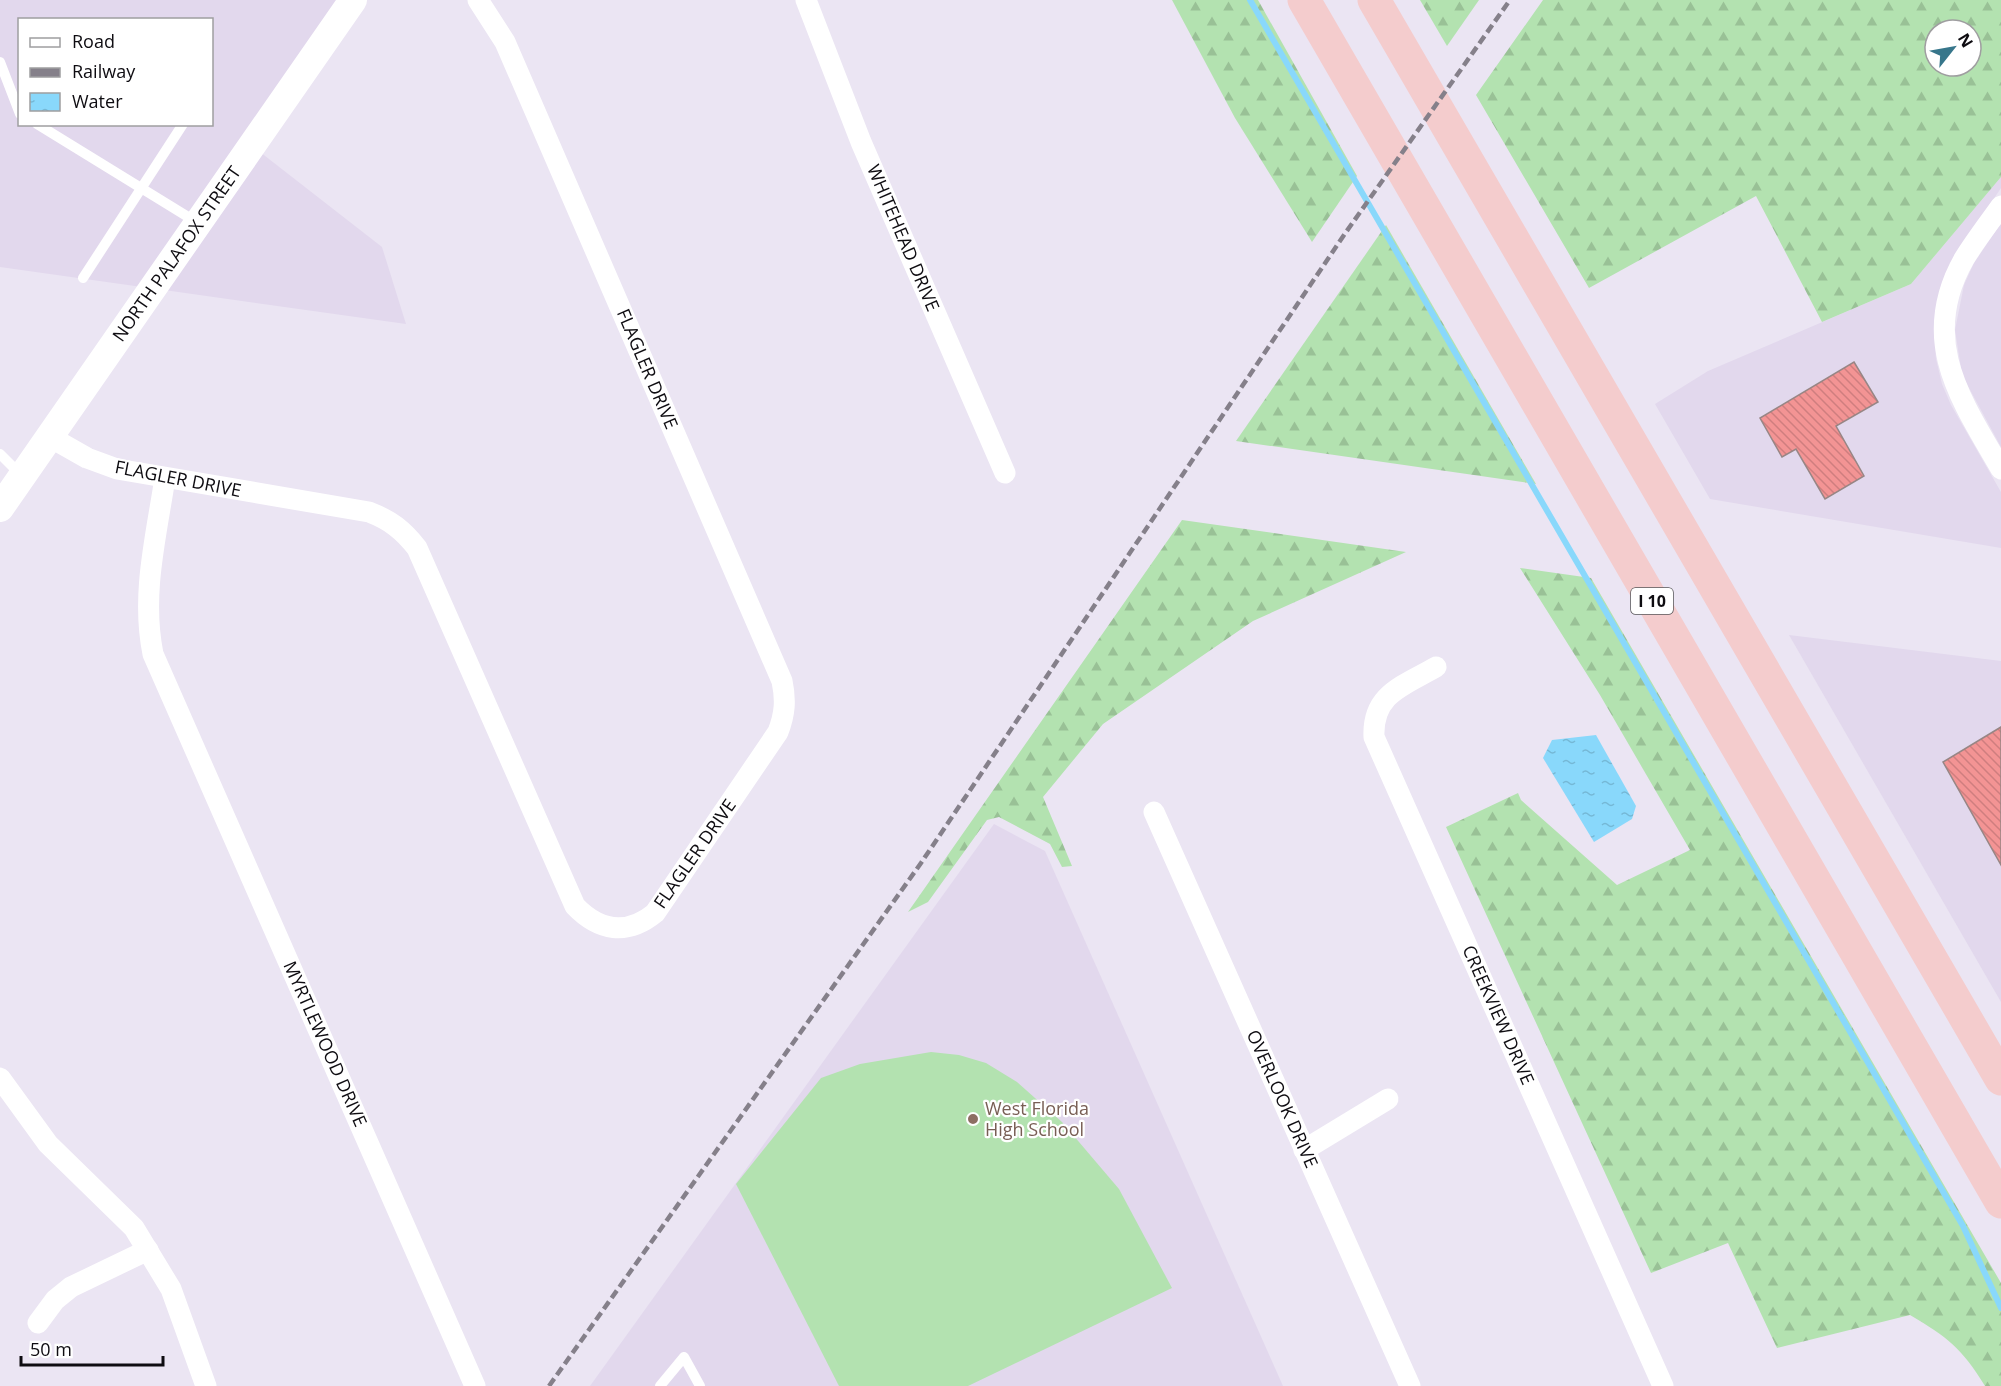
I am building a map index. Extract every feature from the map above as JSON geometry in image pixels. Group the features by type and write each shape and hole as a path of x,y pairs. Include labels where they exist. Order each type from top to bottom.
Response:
{"highway":[{"name":"I 10","path":"1304,0 2001,1202"},
{"path":"1374,0 2001,1079"}],"main road":[{"name":"NORTH PALAFOX STREET","path":"0,508 353,0"}],"street":[{"name":"FLAGLER DRIVE","path":"50,437 87,458 117,469 369,512 387,519 405,533 417,548 575,906 586,918 614,929 629,928 644,922 655,913 778,732 784,716 786,697 782,681 505,42 478,0"},
{"name":"WHITEHEAD DRIVE","path":"806,0 861,142 1005,473"},
{"path":"2001,206 1964,259 1953,283 1944,331 1952,379 1960,400 2001,470"},
{"name":"MYRTLEWOOD DRIVE","path":"165,478 146,596 153,654 475,1386"},
{"name":"CREEKVIEW DRIVE","path":"1436,667 1385,696 1373,719 1374,737 1663,1386"},
{"name":"OVERLOOK DRIVE","path":"1154,812 1410,1386"},
{"path":"0,1078 48,1144 134,1228 171,1289 206,1386"},
{"path":"1304,1150 1388,1099"},
{"path":"39,1323 55,1300 71,1287 148,1251"}],"lane":[{"path":"2,68 18,109"},
{"path":"40,126 198,223"},
{"path":"83,278 182,126"},
{"path":"0,454 22,476"},
{"path":"660,1386 684,1357 700,1386"}],"shaded area":[{"path":"0,0 341,0 142,287 0,267"},
{"path":"260,152 382,247 406,324 164,290"},
{"path":"2001,177 2001,188 1956,255 1937,305 1934,331 1936,359 1942,384 1951,405 2001,492 2001,548 1710,499 1655,404 1708,371 1911,284"},
{"path":"2001,223 2001,447 1962,375 1955,330 1964,285 1974,263"},
{"path":"1789,635 2001,661 2001,1002"},
{"name":"West Florida High School","path":"994,824 1045,851 1283,1386 590,1386"}],"green space":[{"path":"1172,0 1258,0 1357,176 1312,242 1235,118"},
{"path":"1420,0 1479,0 1447,46"},
{"path":"1543,0 2001,0 2001,177 1911,284 1822,322 1756,196 1589,288 1476,95"},
{"path":"1386,225 1536,484 1236,441"},
{"path":"1182,520 1406,552 1253,621 1103,724 1043,797 1072,866 1062,867 1050,844 999,817 987,820 928,902 908,912"},
{"path":"1520,568 1591,578 2001,1283 2001,1386 1985,1386 1969,1362 1953,1344 1910,1315 1777,1348 1728,1243 1651,1273 1446,827 1518,793 1521,800 1617,885 1690,850 1600,695"},
{"path":"931,1052 959,1055 986,1063 1017,1082 1062,1122 1119,1189 1172,1288 968,1386 839,1386 736,1184 821,1078 860,1064"}],"water":[{"path":"1596,735 1636,806 1632,819 1594,842 1543,758 1552,740"}],"building":[{"path":"1854,362 1878,402 1836,426 1864,476 1825,499 1796,449 1782,457 1760,418"},
{"path":"2001,727 2001,865 1943,762"}],"waterway":[{"path":"1250,0 1963,1226 2001,1308"}],"railway":[{"path":"549,1386 921,863 1344,235 1510,0"}],"place":[{"name":"West Florida High School","path":"973,1119"}]}
